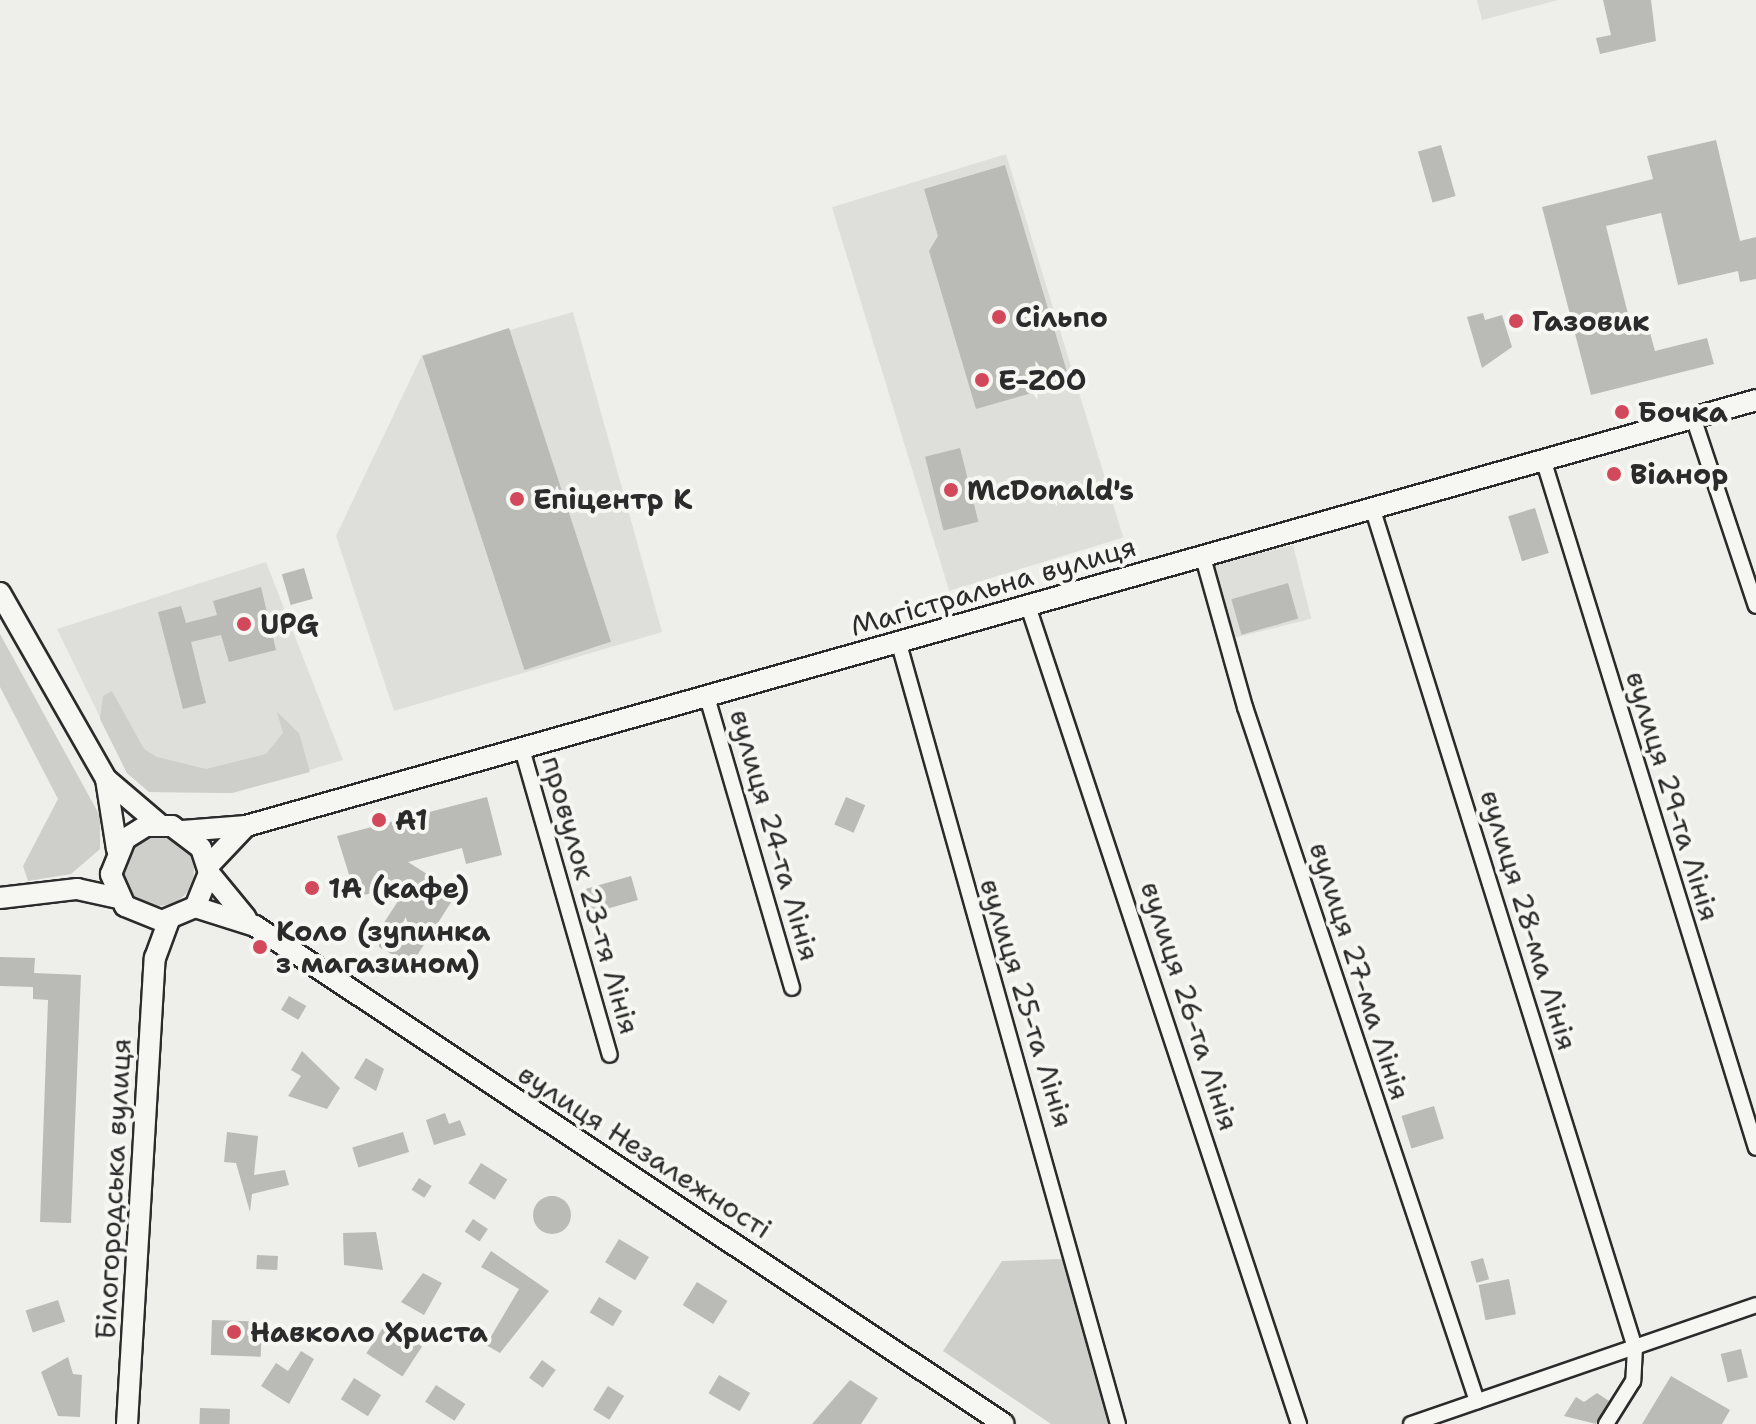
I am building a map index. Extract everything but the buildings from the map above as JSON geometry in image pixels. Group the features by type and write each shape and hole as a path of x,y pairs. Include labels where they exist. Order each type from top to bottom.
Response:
{"main road":[{"name":"Магістральна вулиця","path":"183,831 246,826 1756,400"},
{"path":"0,593 106,779 159,824 183,831 208,870 255,926"},
{"path":"106,779 118,898"},
{"path":"77,889 115,855 135,831 159,824"},
{"path":"142,918 169,920 195,907 208,870 246,826"},
{"path":"0,898 77,889 118,898 142,918 155,958"},
{"path":"195,907 255,926"},
{"path":"155,958 169,920"},
{"name":"вулиця Незалежності","path":"255,926 1004,1424"},
{"name":"Білогородська вулиця","path":"127,1424 155,958"}],"street":[{"path":"1693,417 1756,606"},
{"name":"вулиця 29-та Лінія","path":"1543,459 1756,1148"},
{"name":"вулиця 28-ма Лінія","path":"1372,507 1635,1348"},
{"name":"вулиця 27-ма Лінія","path":"1202,554 1245,707 1477,1401"},
{"name":"вулиця 26-та Лінія","path":"1028,606 1299,1424"},
{"name":"вулиця 25-та Лінія","path":"899,644 1118,1424"},
{"name":"вулиця 24-та Лінія","path":"707,697 792,988"},
{"name":"провулок 23-тя Лінія","path":"522,749 610,1055"},
{"path":"1411,1424 1756,1305"},
{"path":"1606,1424 1633,1381 1635,1348"}],"shaded area":[{"path":"1477,0 1558,0 1482,20"},
{"path":"1006,154 1123,537 949,591 832,207"},
{"path":"573,312 662,632 394,711 336,536 422,355"},
{"path":"1293,545 1311,619 1230,639 1211,565"},
{"path":"266,562 343,760 232,793 149,792 127,773 57,629"},
{"path":"0,634 100,816 100,849 71,874 28,881 23,866 58,799 0,687"},
{"path":"112,691 144,749 157,757 206,769 266,754 283,733 277,712 299,733 310,772 232,793 149,792 127,773 100,719 103,696"},
{"path":"159,836 184,846 194,871 184,896 159,906 134,896 124,871 134,846"},
{"path":"1063,1259 1110,1424 1051,1424 943,1351 1002,1261"}],"place":[{"name":"Сільпо","path":"999,317"},
{"name":"Газовик","path":"1516,321"},
{"name":"E-ZOO","path":"982,380"},
{"name":"Бочка","path":"1622,412"},
{"name":"Віанор","path":"1614,474"},
{"name":"McDonald's","path":"951,490"},
{"name":"Епіцентр К","path":"517,499"},
{"name":"UPG","path":"244,624"},
{"name":"А1","path":"379,820"},
{"name":"1А (кафе)","path":"312,888"},
{"name":"Коло (зупинка з магазином)","path":"260,947"},
{"name":"Навколо Христа","path":"234,1332"}]}
